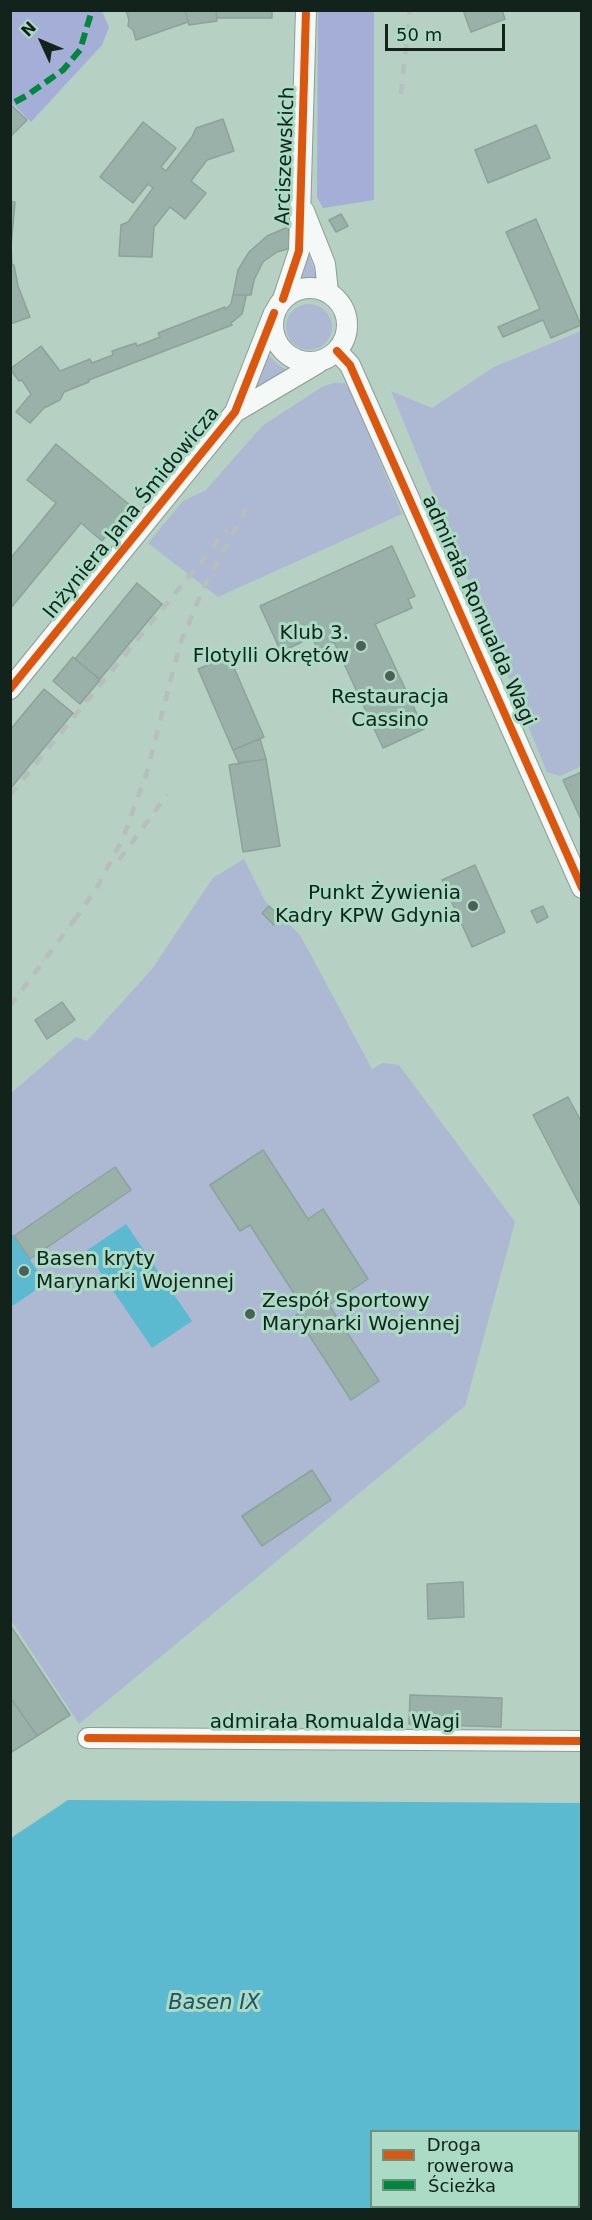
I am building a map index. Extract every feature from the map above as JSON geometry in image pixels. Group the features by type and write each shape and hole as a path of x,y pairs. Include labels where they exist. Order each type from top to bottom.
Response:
{"street":[{"name":"Arciszewskich","path":"278,306 299,251 306,10"},
{"name":"Arciszewskich","path":"302,206 325,264 328,292"},
{"path":"308,288 328,292 338,300 347,322 345,337 329,356 300,362 282,351 273,333 278,306 299,289 308,288"},
{"name":"Inżyniera Jana Śmidowicza","path":"10,689 236,412 278,306"},
{"name":"Inżyniera Jana Śmidowicza","path":"236,412 329,356"},
{"name":"admirała Romualda Wagi","path":"329,356 353,372 582,888"},
{"name":"admirała Romualda Wagi","path":"88,1738 582,1741"}],"shaded area":[{"path":"10,11 102,11 109,27 102,45 31,122 11,102"},
{"path":"318,11 374,11 374,200 323,208 317,197"},
{"path":"307,248 317,280 299,281"},
{"path":"309,304 325,311 332,327 325,343 309,350 293,343 286,327 293,311"},
{"path":"581,331 582,766 560,776 547,772 391,391 432,408 494,367"},
{"path":"267,351 280,366 291,372 249,401"},
{"path":"333,383 345,383 352,394 402,514 218,597 148,543 183,501 206,490 262,426 322,387"},
{"name":"Zespół Sportowy Marynarki Wojennej","path":"244,859 265,901 300,935 372,1069 383,1063 399,1065 515,1222 465,1406 79,1724 11,1620 10,1094 76,1037 87,1041 152,969 213,878"}],"water":[{"path":"126,1224 192,1321 152,1348 86,1251"},
{"name":"Basen kryty Marynarki Wojennej","path":"10,1231 46,1283 11,1307 10,1307"},
{"name":"Basen IX","path":"68,1800 581,1803 581,2209 11,2209 11,1838"}],"building":[{"path":"126,10 185,10 188,22 136,40 133,30 128,26"},
{"path":"185,10 216,10 217,21 189,25"},
{"path":"216,10 272,10 272,18 217,18"},
{"path":"463,10 502,10 505,19 471,32"},
{"path":"10,104 27,120 10,137"},
{"path":"223,119 234,151 207,160 191,181 206,193 185,219 170,207 154,227 152,257 119,256 121,225 128,222 153,188 148,184 133,203 100,177 143,122 176,148 161,167 166,171 192,137 196,128"},
{"path":"536,125 550,158 488,183 475,150"},
{"path":"10,202 15,202 11,246 12,265 14,265 18,286 30,317 10,324"},
{"path":"341,214 348,226 336,232 329,220"},
{"path":"536,219 581,325 551,338 543,320 503,337 498,327 540,309 506,232"},
{"path":"288,227 291,248 277,252 263,262 254,280 251,295 233,295 238,270 249,252 267,236"},
{"path":"233,295 246,295 246,297 242,314 231,323 232,325 89,380 89,382 64,392 60,400 44,408 30,423 16,412 31,394 22,380 19,381 10,369 41,346 60,371 90,359 92,363 113,355 112,351 136,343 137,346 160,337 158,333 225,307 226,309 231,304"},
{"path":"56,444 131,506 102,541 81,523 10,609 10,559 56,503 27,480"},
{"name":"Klub 3. Flotylli Okrętów","path":"392,546 415,596 408,599 412,608 375,624 424,729 383,748 334,642 318,650 312,637 281,652 260,606"},
{"path":"137,583 162,604 100,679 75,659"},
{"path":"229,656 264,737 233,750 198,669"},
{"path":"73,657 100,680 80,704 53,681"},
{"path":"44,689 73,713 10,789 10,730"},
{"path":"260,739 266,759 239,763 233,750"},
{"path":"266,759 280,846 243,852 229,765"},
{"path":"582,772 582,822 563,780"},
{"name":"Punkt Żywienia Kadry KPW Gdynia","path":"475,865 505,932 472,947 442,880"},
{"path":"269,906 281,918 274,925 262,913"},
{"path":"543,906 548,917 537,923 531,911"},
{"path":"62,1002 75,1020 47,1039 35,1020"},
{"path":"568,1097 582,1123 582,1209 533,1115"},
{"path":"263,1150 308,1219 323,1209 368,1279 329,1305 379,1381 351,1400 296,1315 304,1309 250,1225 240,1231 210,1185"},
{"path":"115,1167 131,1190 30,1259 14,1236"},
{"path":"312,1470 331,1500 262,1546 242,1516"},
{"path":"463,1582 464,1617 428,1619 427,1584"},
{"path":"10,1625 70,1715 37,1736 10,1697"},
{"path":"410,1695 502,1698 501,1727 409,1724"},
{"path":"10,1697 37,1736 10,1753"}],"railway":[{"path":"401,94 410,10"},
{"path":"74,921 99,884 123,838 147,772 180,644 203,589 247,508"},
{"path":"10,795 227,530"},
{"path":"119,860 167,795"},
{"path":"10,1006 78,915"}],"marked path":[{"path":"15,102 63,70 80,50 92,10"}],"cycle path":[{"path":"283,299 299,251 306,10"},
{"path":"10,689 235,412 274,313"},
{"path":"337,351 350,365 582,888"},
{"path":"88,1738 582,1741"}],"place":[{"name":"Klub 3. Flotylli Okrętów","path":"361,646"},
{"name":"Restauracja Cassino","path":"390,676"},
{"name":"Punkt Żywienia Kadry KPW Gdynia","path":"473,906"},
{"name":"Basen kryty Marynarki Wojennej","path":"24,1271"},
{"name":"Zespół Sportowy Marynarki Wojennej","path":"250,1314"}]}
